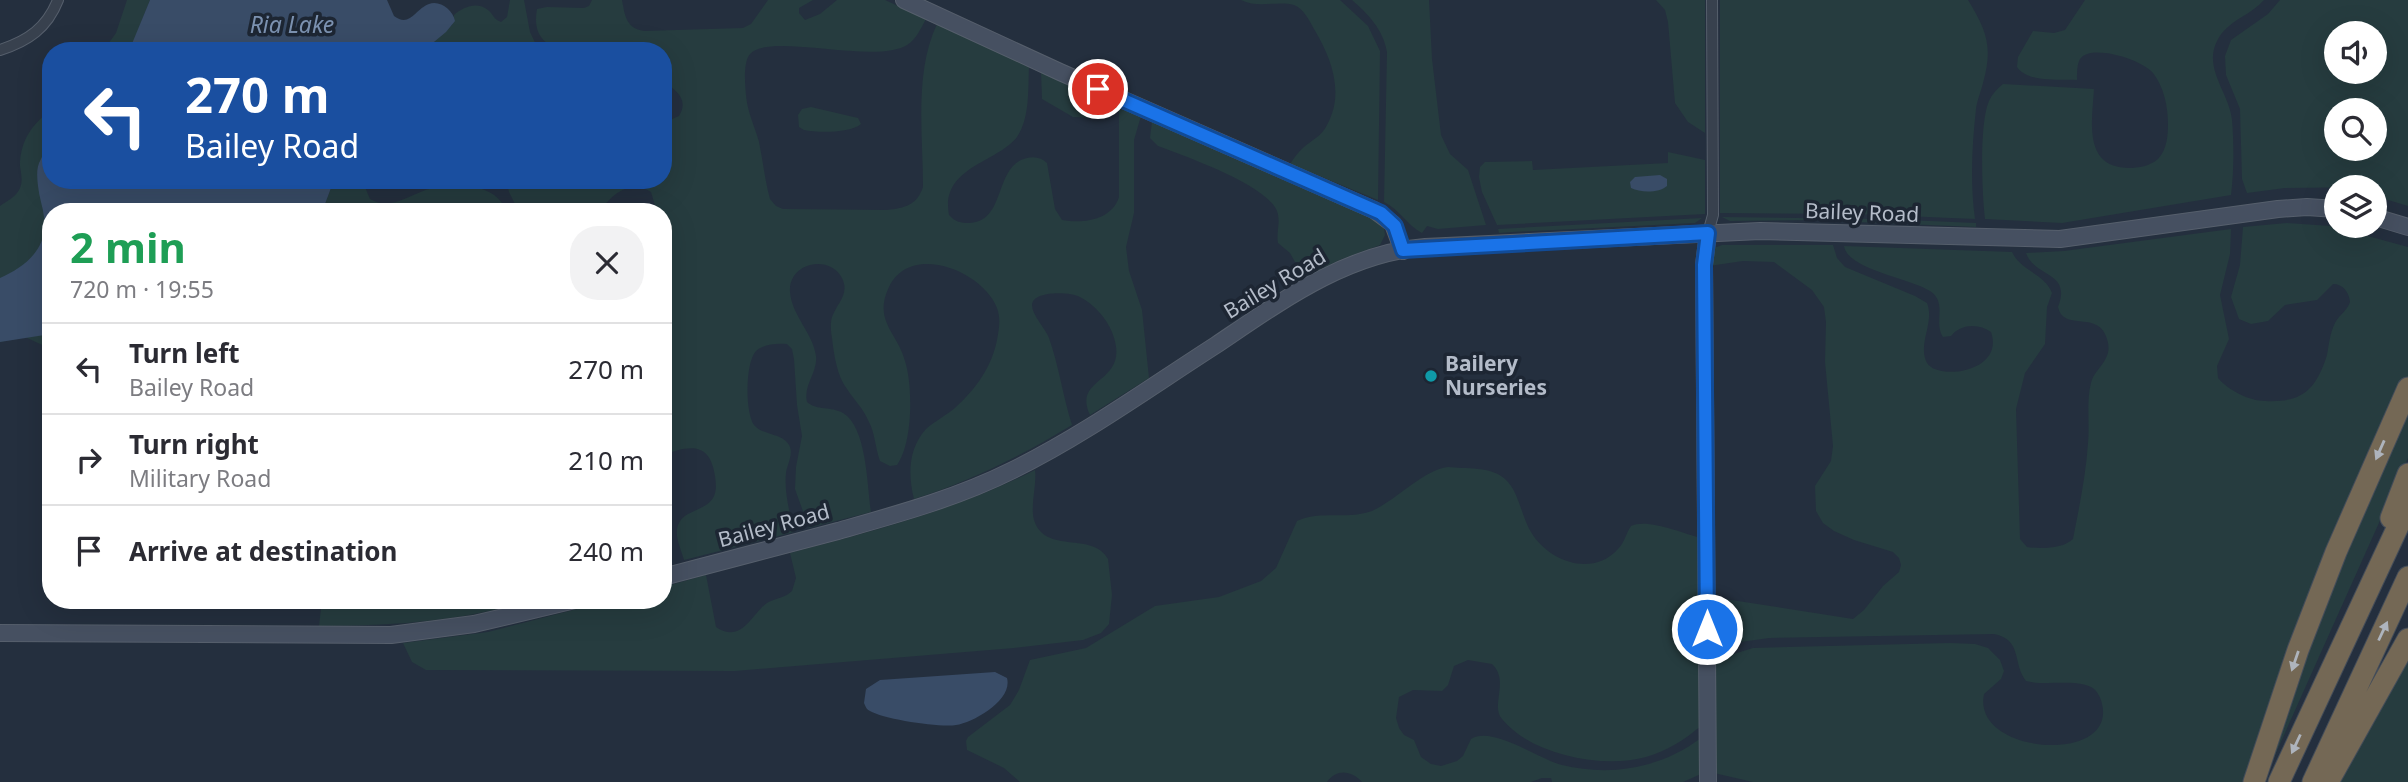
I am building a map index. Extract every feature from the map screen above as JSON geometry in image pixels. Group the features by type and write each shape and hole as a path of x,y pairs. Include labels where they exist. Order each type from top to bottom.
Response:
{"highway":[{"path":"2254,782 2298,650 2336,552 2408,388"},
{"path":"2357,613 2408,474"},
{"path":"2279,782 2408,505"},
{"path":"2313,782 2408,577"},
{"path":"2328,782 2408,639"}],"main road":[{"path":"904,0 1060,72 1374,209 1395,226 1403,250"},
{"name":"Bailey Road","path":"672,575 903,513 977,487 1062,444 1310,284 1351,265 1403,250 1708,233 1818,232 2060,239 2288,207 2324,208"},
{"path":"2387,221 2408,227"},
{"path":"1708,233 1704,265 1708,782"},
{"path":"0,633 391,635 462,627 523,609"}],"street":[{"path":"0,50 35,34 50,18 58,0"},
{"path":"1708,233 1713,215 1713,0"}],"green space":[{"path":"127,0 150,0 138,30 138,42 110,42 116,33"},
{"path":"510,0 524,0 530,32 535,42 433,42 452,25 454,15 470,6 484,7 501,22 507,17"},
{"path":"592,0 622,0 630,24 644,31 743,28 751,24 768,0 813,0 799,8 799,13 805,20 820,14 837,0 885,0 926,19 910,43 892,50 872,52 778,46 761,48 750,54 745,73 748,107 759,142 770,199 783,209 887,210 905,207 914,202 923,187 922,83 930,43 937,24 1029,67 1028,103 1021,129 1008,146 961,176 953,186 949,199 949,215 956,221 969,223 981,220 989,214 1009,171 1016,163 1033,157 1047,163 1055,209 1062,220 1096,219 1110,211 1119,197 1119,107 1141,116 1134,140 1134,213 1126,247 1129,271 1142,310 1149,378 1090,415 1086,402 1088,393 1115,362 1116,349 1112,332 1099,312 1080,297 1061,293 1039,297 1034,300 1033,309 1049,338 1072,425 995,467 914,499 910,472 916,445 926,429 956,407 982,376 997,340 997,308 990,295 978,283 963,273 946,267 929,264 913,266 899,273 889,287 885,299 885,318 905,361 910,399 906,443 897,465 890,466 880,461 870,425 844,384 836,365 831,322 844,294 842,278 829,266 820,264 802,268 791,282 790,292 794,309 811,340 816,356 815,368 807,390 807,402 815,407 843,413 851,420 861,444 871,512 809,528 795,489 802,436 792,349 787,344 767,345 756,351 752,357 748,388 749,410 758,429 784,439 790,447 786,488 794,532 684,560 677,527 686,515 709,502 716,485 709,457 703,452 690,448 672,452 672,203 654,203 651,192 646,189 672,189 672,119 679,116 683,105 680,96 672,87 672,42 546,42 540,36 536,24 537,9 589,6"},
{"path":"1241,0 1340,0 1368,26 1380,51 1378,200 1290,164 1327,125 1335,100 1334,76 1326,51 1298,7 1288,4 1254,4"},
{"path":"1352,0 1429,0 1432,59 1441,135 1450,154 1468,170 1486,225 1438,229 1427,226 1422,233 1384,202 1387,52 1378,29"},
{"path":"1656,0 1705,0 1705,133 1688,122 1675,103 1668,22 1665,10"},
{"path":"1720,0 1968,0 1984,30 1988,49 1973,136 1975,219 1856,214 1720,213"},
{"path":"2085,0 2264,0 2222,33 2215,45 2213,56 2214,67 2232,120 2231,195 2062,223 1985,219 1982,177 1984,126 1989,101 2003,84 2094,89 2093,140 2103,160 2114,166 2144,166 2158,159 2163,151 2168,128 2165,97 2153,73 2139,63 2117,55 2086,54 2079,61 2077,80 2036,78 2028,76 2017,67 2018,57 2033,31 2054,33 2065,30"},
{"path":"2280,0 2408,0 2408,206 2387,200 2387,175 2324,175 2324,188 2285,188 2247,193 2242,179 2240,109 2226,75 2225,56 2231,40 2268,14"},
{"path":"1041,72 1108,102 1095,118 1073,117 1042,99"},
{"path":"811,107 858,118 861,124 842,131 804,130 799,127 798,115 802,109"},
{"path":"42,118 42,189 51,189 51,203 42,203 42,345 25,337 0,342 0,206 19,191 22,180 22,149"},
{"path":"1152,121 1370,216 1384,228 1385,235 1380,245 1308,275 1308,263 1295,262 1290,253 1278,243 1278,215 1270,201 1223,172 1158,146 1150,138"},
{"path":"1668,152 1705,160 1705,214 1497,225 1482,192 1479,177 1480,167 1485,162 1532,161 1533,170 1668,163"},
{"path":"331,189 366,189 370,199 384,203 325,203"},
{"path":"430,189 482,189 502,203 390,203"},
{"path":"508,189 626,189 607,203 514,203"},
{"path":"1722,217 1883,219 1976,223 1976,227 1810,220 1730,221"},
{"path":"1702,218 1695,223 1499,233 1498,229"},
{"path":"2287,223 2324,226 2324,238 2375,238 2408,247 2408,377 2389,419 2249,782 1753,782 1714,773 1714,660 1753,648 1950,643 1975,644 1988,648 2000,660 2004,671 2001,679 1984,694 1986,714 1999,730 2020,740 2044,745 2068,744 2088,737 2101,724 2102,704 2100,697 2091,687 2026,681 2009,641 1994,634 1769,638 1714,649 1712,597 1853,619 1899,572 1901,565 1893,552 1834,531 1823,523 1816,511 1815,486 1831,461 1833,446 1825,362 1824,307 1812,290 1774,262 1743,261 1709,266 1714,248 1722,245 1833,245 1837,258 1845,267 1927,303 1929,318 1924,356 1933,368 1944,371 1956,372 1980,364 1993,346 1991,332 1970,326 1943,337 1939,325 1938,301 1930,291 1856,261 1844,246 2012,252 2021,264 2044,281 2052,293 2047,307 2045,344 2025,373 2016,409 2020,539 2027,547 2045,548 2063,545 2073,539 2087,455 2091,383 2107,356 2108,343 2105,334 2094,324 2072,320 2061,314 2058,307 2060,287 2051,276 2031,261 2026,253 2064,251 2231,229 2230,254 2220,295 2229,339 2217,366 2218,378 2227,387 2246,397 2259,401 2289,400 2306,392 2318,377 2335,323 2350,302 2345,289 2333,284 2317,300 2285,305 2268,321 2251,324 2239,319 2231,297 2240,265 2243,227"},
{"path":"2408,403 2408,458 2263,782 2287,694"},
{"path":"1448,467 1485,470 1505,479 1514,490 1531,532 1548,551 1571,562 1596,563 1607,558 1620,546 1631,526 1638,524 1655,525 1701,538 1701,726 1661,752 1646,757 1609,761 1569,756 1531,742 1502,719 1498,707 1500,685 1497,671 1492,664 1468,660 1454,666 1448,685 1442,691 1413,690 1399,697 1396,718 1399,728 1404,735 1414,740 1421,757 1431,764 1441,766 1463,756 1471,739 1491,736 1562,765 1580,769 1617,770 1669,757 1701,738 1701,774 1683,782 1552,782 1551,778 1542,778 1531,782 1362,782 1354,775 1340,773 1327,782 1020,782 1004,768 967,750 968,737 1010,705 1019,690 1030,660 1086,648 1155,606 1219,597 1261,581 1276,568 1297,521 1315,516 1353,515 1372,511 1430,473"},
{"path":"1035,470 1033,514 1040,531 1058,540 1092,546 1108,559 1112,595 1109,624 1101,633 1083,640 1014,648 735,671 426,670 412,662 403,643 488,632 577,609 672,609 672,584 706,575 716,627 725,632 733,632 746,625 767,603 792,591 796,578 790,553 945,508"},
{"path":"321,609 500,609 429,621 319,626"},
{"path":"2408,647 2408,782 2332,782"}],"water":[{"name":"Ria Lake","path":"150,0 387,0 394,16 404,20 424,6 437,3 449,10 455,21 434,42 133,42"},
{"path":"42,157 42,189 331,189 325,203 42,203 42,206 38,165"},
{"path":"1660,175 1667,179 1667,186 1664,188 1650,192 1631,188 1630,182 1635,177"},
{"path":"42,240 42,335 0,342 0,278 26,262"},
{"path":"995,672 1007,678 1004,694 982,715 956,725 899,720 877,714 866,708 864,703 866,689 880,680"}],"place":[{"name":"Bailery Nurseries","path":"1431,376"}],"route":[{"path":"1098,89 1381,213 1395,226 1403,250 1708,233 1704,250 1707,629"}]}
